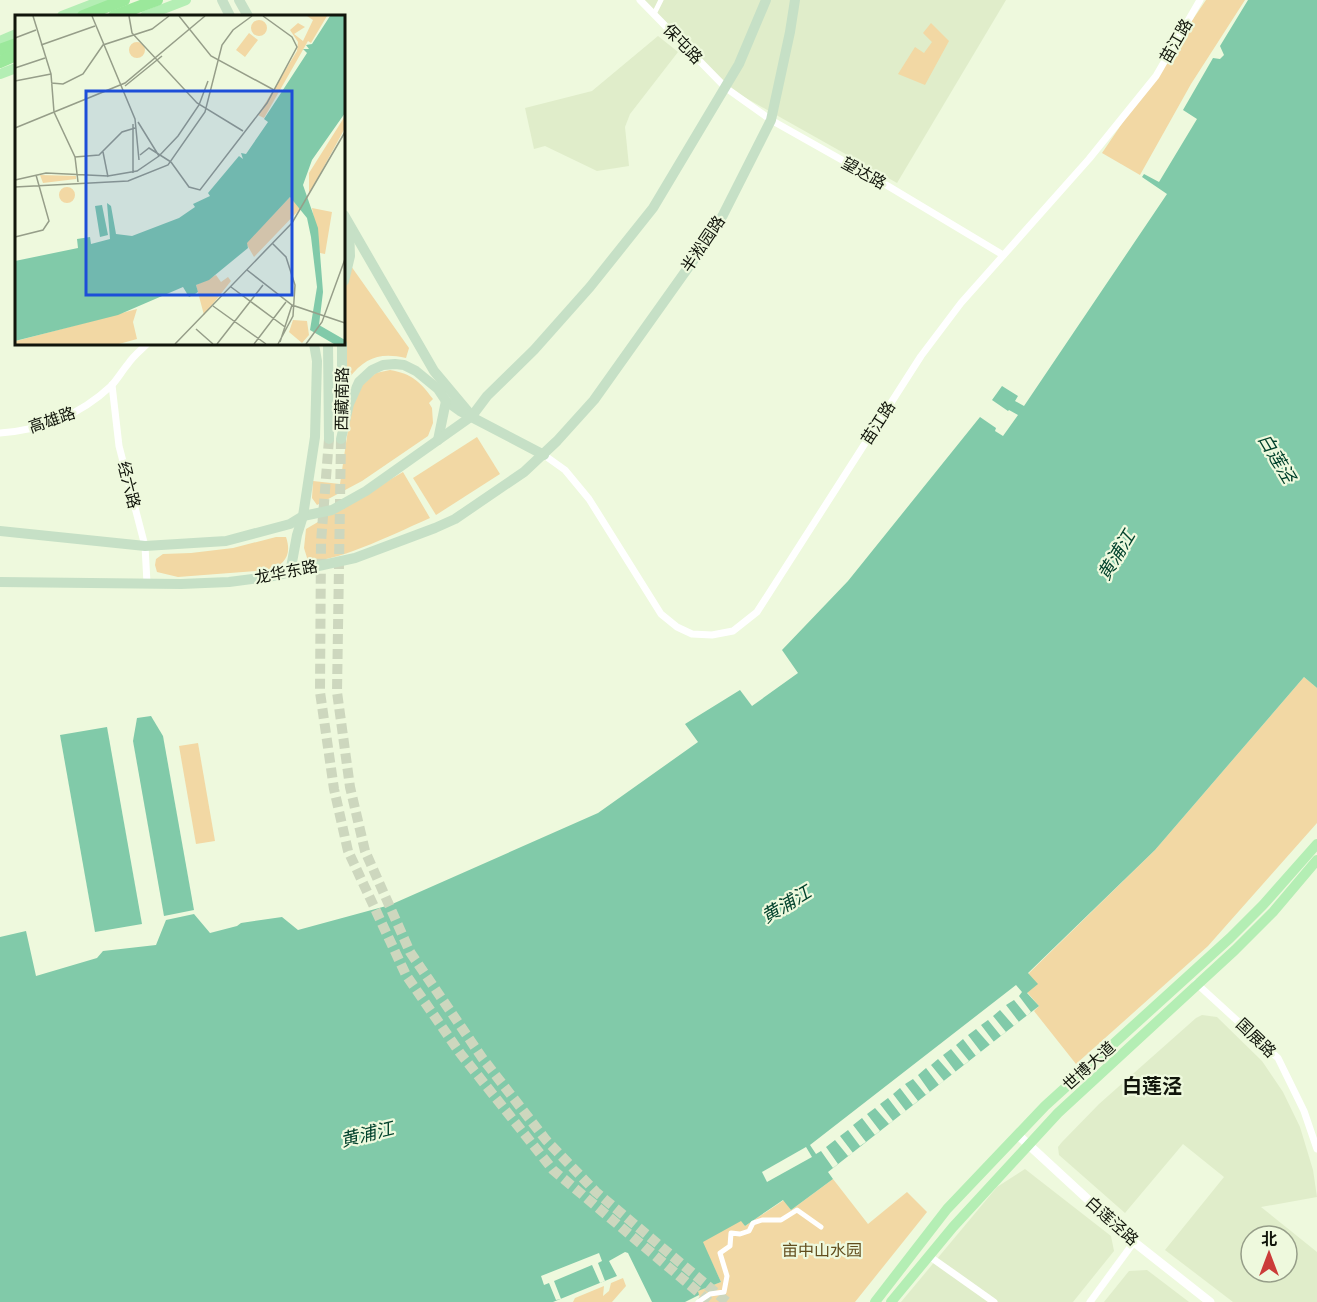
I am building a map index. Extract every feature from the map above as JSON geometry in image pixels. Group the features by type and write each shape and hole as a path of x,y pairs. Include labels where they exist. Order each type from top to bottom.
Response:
{"highway":[{"path":"86,15 124,0"},
{"path":"117,15 157,0"},
{"path":"0,50 15,44"},
{"path":"0,62 15,55"}],"main road":[{"path":"65,15 103,0"},
{"path":"148,15 186,0"},
{"path":"222,0 230,15"},
{"path":"239,0 247,15"},
{"path":"0,531 145,546 226,541 290,524 303,516 332,510 366,490 472,416 487,396 534,350 590,287 653,208 726,88 739,64 766,0"},
{"name":"半淞园路","path":"544,455 594,400 723,215 771,120 795,0"},
{"path":"0,41 15,34"},
{"path":"0,74 15,68"},
{"path":"345,278 350,256 346,219"},
{"name":"西藏南路","path":"346,219 434,371 472,416"},
{"name":"西藏南路","path":"290,573 303,516 315,437 316,345"},
{"path":"328,345 329,439"},
{"name":"西藏南路","path":"342,345 341,439 349,404 359,382 372,370 383,365 404,365 416,371 438,389 446,402 544,455"},
{"path":"438,440 446,402"},
{"name":"龙华东路","path":"0,582 229,582 290,573 355,558 445,524 524,472 544,455"},
{"name":"世博大道","path":"875,1302 947,1209 1018,1135 1075,1078 1263,905 1317,844"},
{"name":"世博大道","path":"891,1302 953,1227 1058,1113 1235,950 1273,912 1317,860"}],"street":[{"name":"保屯路","path":"640,0 726,88"},
{"path":"654,14 661,0"},
{"name":"苗江路","path":"544,455 565,470 589,499 661,614 692,634 712,635 733,631 757,612 921,356 962,303 1089,159 1156,76 1200,0"},
{"name":"望达路","path":"726,88 771,120 1004,255"},
{"name":"高雄路","path":"0,433 56,422 84,409 112,386 129,362 146,345"},
{"name":"经六路","path":"112,386 119,446 145,546 147,583"},
{"name":"国展路","path":"1190,974 1197,984 1278,1058 1304,1111 1317,1149"},
{"name":"白莲泾路","path":"1018,1135 1134,1242 1210,1302"},
{"path":"698,1302 710,1294 724,1292 728,1275 720,1253 730,1246 731,1233 740,1234 749,1231 753,1223 762,1220 781,1221 797,1210 821,1227"},
{"path":"1090,1302 1134,1242"},
{"path":"929,1256 994,1302"}],"shaded area":[{"path":"643,0 1006,0 897,183 711,76"},
{"path":"658,36 678,52 630,114 625,127 629,166 597,171 545,146 534,149 525,108 592,91"},
{"path":"1202,1015 1217,1017 1262,1061 1283,1092 1300,1127 1313,1170 1317,1197 1261,1207 1282,1224 1239,1224 1239,1284 1299,1284 1299,1238 1317,1252 1317,1302 1233,1302 1165,1250 1224,1177 1183,1144 1125,1213 1059,1155 1058,1147 1099,1104 1196,1018"},
{"path":"1025,1169 1111,1236 1114,1251 1073,1302 901,1302 997,1187"},
{"path":"1147,1270 1189,1302 1104,1302 1129,1271"}],"green space":[{"path":"1206,0 1245,0 1191,84 1140,175 1102,153"},
{"path":"931,23 949,41 925,85 898,74 915,47 924,53 932,42 923,33"},
{"path":"351,266 409,348 406,358 381,356 374,358 361,365 349,378 344,348 345,286"},
{"path":"390,370 405,374 415,380 433,399 429,403 432,408 433,423 428,436 362,481 317,505 312,498 313,481 340,484 356,390 376,373"},
{"path":"477,437 500,474 436,515 413,478"},
{"path":"403,472 430,518 335,557 308,561 304,548 306,529"},
{"path":"276,537 286,537 287,554 283,562 268,570 178,577 157,572 155,565 156,559 163,554 233,548"},
{"path":"1304,677 1317,688 1317,823 1208,946 1076,1064 1034,1011 1039,1006 1027,992 1037,984 1028,974 1155,850"},
{"path":"198,743 215,841 196,844 179,746"},
{"name":"亩中山水园","path":"833,1179 868,1224 907,1192 927,1212 855,1302 702,1302 697,1291 721,1282 702,1242 741,1220 745,1226 784,1200 791,1210"},
{"path":"623,1278 626,1286 612,1302 573,1302 575,1298 604,1286 603,1296 609,1291 611,1283"}],"water":[{"name":"黄浦江","path":"1248,0 1317,0 1317,688 1304,677 1155,850 1028,973 1038,984 1027,993 1039,1006 828,1172 833,1179 791,1210 783,1200 745,1226 741,1221 703,1242 721,1282 698,1291 699,1295 685,1302 652,1302 628,1253 625,1252 609,1261 617,1276 553,1302 0,1302 0,937 26,931 36,976 97,958 103,951 156,945 166,920 194,914 210,933 241,923 282,917 298,930 390,905 598,813 698,742 685,724 740,690 752,706 798,673 782,650 848,581 980,417 1003,436 1018,415 992,400 1002,386 1018,396 1015,401 1024,406 1167,194 1142,177 1144,174 1159,182 1197,119 1183,110 1213,58 1220,59 1224,55 1220,46"},
{"path":"151,716 163,736 194,910 164,916 133,741 137,718"},
{"path":"107,727 142,924 95,932 60,735"}],"pier":[{"path":"1016,985 1022,992 1019,996 1031,1012 1027,1016 1014,1000 1006,1005 1019,1022 1014,1026 1000,1010 993,1016 1006,1032 1001,1036 988,1020 981,1025 994,1042 990,1045 976,1029 968,1035 981,1052 976,1056 963,1039 956,1045 969,1061 964,1065 951,1049 943,1055 956,1072 952,1075 938,1059 931,1065 944,1081 939,1085 926,1068 918,1075 930,1092 926,1095 913,1079 905,1084 918,1101 913,1105 900,1088 893,1094 906,1111 901,1115 888,1098 880,1104 893,1121 889,1124 875,1108 867,1114 880,1131 875,1135 862,1118 853,1125 866,1142 860,1146 848,1130 840,1136 853,1153 848,1156 835,1140 826,1147 838,1164 833,1168 821,1151 816,1154 810,1145"},
{"path":"806,1147 812,1157 767,1182 762,1172"},
{"path":"599,1253 602,1261 598,1263 605,1281 600,1283 592,1265 554,1281 561,1299 556,1300 549,1283 544,1285 541,1276"}],"tunnel":[{"path":"329,439 321,542 320,692 334,789 348,851 406,975 460,1053 553,1170 710,1302"},
{"path":"341,439 337,692 350,787 365,851 410,952 483,1059 546,1140 596,1192 727,1302"}],"district":[{"name":"白莲泾","path":"1152,1086"}]}
